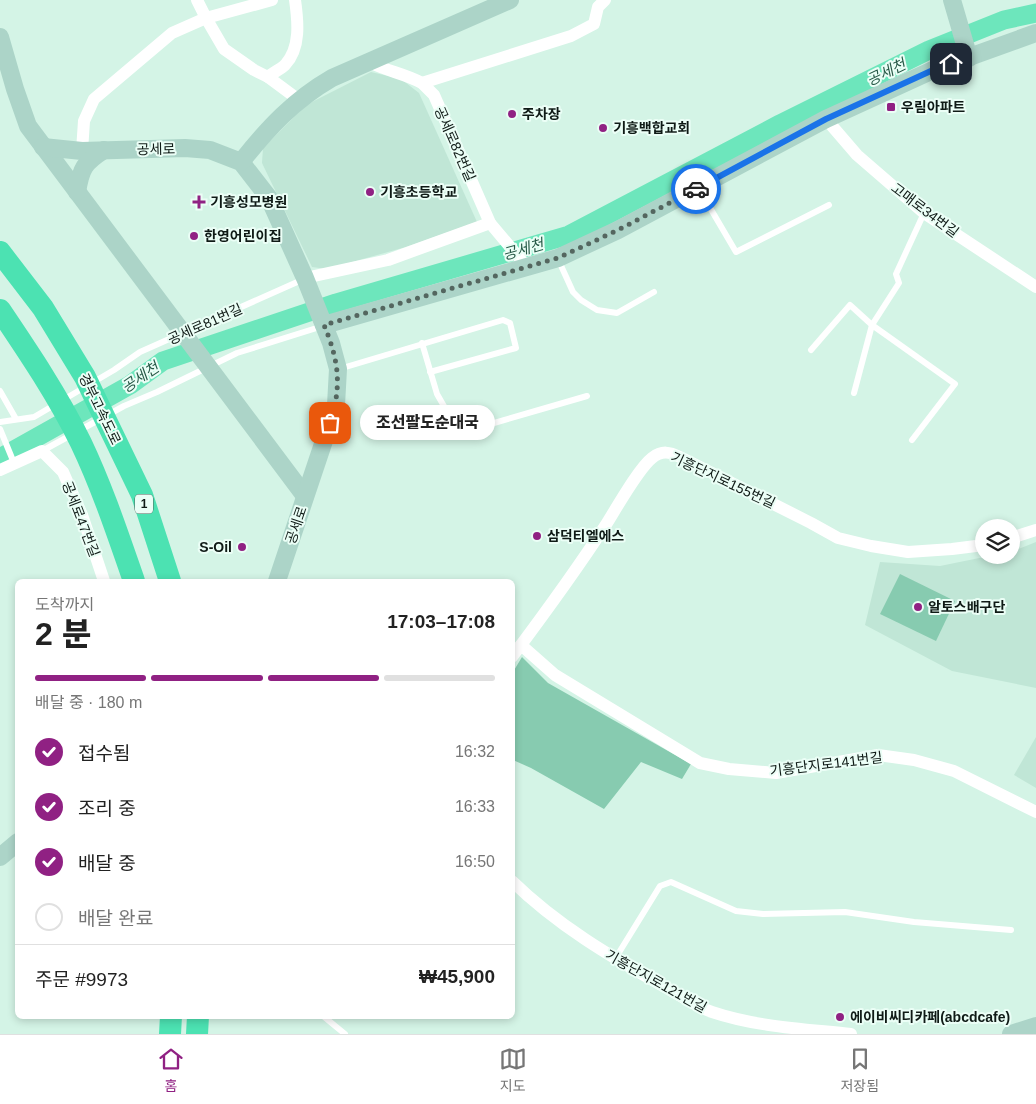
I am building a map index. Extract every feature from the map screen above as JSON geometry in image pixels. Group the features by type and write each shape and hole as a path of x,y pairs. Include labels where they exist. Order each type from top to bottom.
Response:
{"highway":[{"name":"경부고속도로","path":"0,252 43,308 85,376 142,495 169,579"},
{"path":"0,310 42,372 81,444 113,519 133,579"},
{"path":"0,326 42,372"},
{"path":"170,1034 171,1019"},
{"path":"197,1034 198,1019"}],"street":[{"path":"198,0 224,49 300,100"},
{"path":"82,151 84,121 94,99 172,33 206,18 272,0"},
{"path":"268,77 283,68 290,58 298,31 295,0"},
{"path":"490,223 388,260 307,284 269,198 241,162 278,118 311,90 332,78 371,63 510,0"},
{"path":"371,63 422,83 571,36 594,24 598,7 605,0"},
{"path":"953,5 967,51"},
{"path":"324,325 558,258 618,230 826,119 933,70 967,51 1036,34"},
{"path":"0,37 15,90 28,126 306,496"},
{"name":"공세로82번길","path":"422,83 434,95 490,223 527,267"},
{"name":"고매로34번길","path":"826,119 857,156 924,213 1036,287"},
{"name":"공세로","path":"43,147 82,151 185,148 210,150 241,162"},
{"path":"77,192 80,175 88,160 104,150"},
{"name":"공세로","path":"278,579 336,405 338,369 331,343 307,284"},
{"path":"0,470 42,451"},
{"name":"공세로47번길","path":"42,451 62,472 82,515 103,579"},
{"name":"기흥단지로155번길","path":"521,645 574,572 650,459 658,454 669,452 680,457 838,538 908,552 952,550 975,546"},
{"path":"1020,535 1036,530"},
{"path":"515,653 521,645"},
{"name":"기흥단지로141번길","path":"521,645 555,675 700,763 729,769 776,773 878,755 914,760 954,771 1036,812"},
{"path":"0,858 15,845"},
{"name":"기흥단지로121번길","path":"515,884 576,933 615,959 711,1012 765,1025 851,1034"},
{"path":"1011,1034 1036,1026"}],"lane":[{"path":"698,188 736,252 829,205"},
{"path":"854,393 872,325 899,283 896,274 924,213"},
{"path":"558,258 573,292 581,300 597,310 617,313 654,292"},
{"name":"공세로81번길","path":"0,422 34,417 114,370 140,352 291,286 307,284"},
{"path":"811,350 850,305 872,325 955,384 912,440"},
{"path":"338,369 503,320 510,323 516,348 430,372"},
{"path":"42,451 124,406 158,392 237,353 324,325"},
{"path":"422,343 437,394 449,415 470,430 587,396"},
{"path":"0,391 16,419"},
{"path":"0,429 14,463"},
{"path":"615,959 660,886 671,882 736,911 762,914 845,912 914,922 1011,930"},
{"path":"327,1019 345,1034"}],"shaded area":[{"name":"기흥초등학교","path":"371,72 401,79 419,93 477,222 406,247 327,269 312,267 262,163 263,148 306,105"},
{"path":"1036,542 1036,688 952,671 865,625 880,562 940,566 975,559 975,564 1020,564 1020,548"},
{"path":"1036,737 1036,788 1014,775"}],"green space":[{"name":"알토스배구단","path":"900,574 955,601 936,641 880,614"},
{"path":"522,657 548,683 691,764 682,779 641,762 604,809 515,761 515,669"}],"waterway":[{"name":"공세천","path":"0,458 130,385 163,361 336,303 569,235 780,124 929,50 1004,20 1036,13"}],"way so far":[{"path":"330,423 336,405 338,369 324,325 558,258 618,230 696,189"}],"place":[{"name":"우림아파트","path":"891,107"},
{"name":"주차장","path":"512,114"},
{"name":"기흥백합교회","path":"603,128"},
{"name":"기흥초등학교","path":"370,192"},
{"name":"기흥성모병원","path":"199,202"},
{"name":"한영어린이집","path":"194,236"},
{"name":"조선팔도순대국","path":"330,423"},
{"name":"삼덕티엘에스","path":"537,536"},
{"name":"S-Oil","path":"242,547"},
{"name":"알토스배구단","path":"918,607"},
{"name":"에이비씨디카페(abcdcafe)","path":"840,1017"}],"route":[{"path":"696,189 826,119 933,70 951,64"}]}
